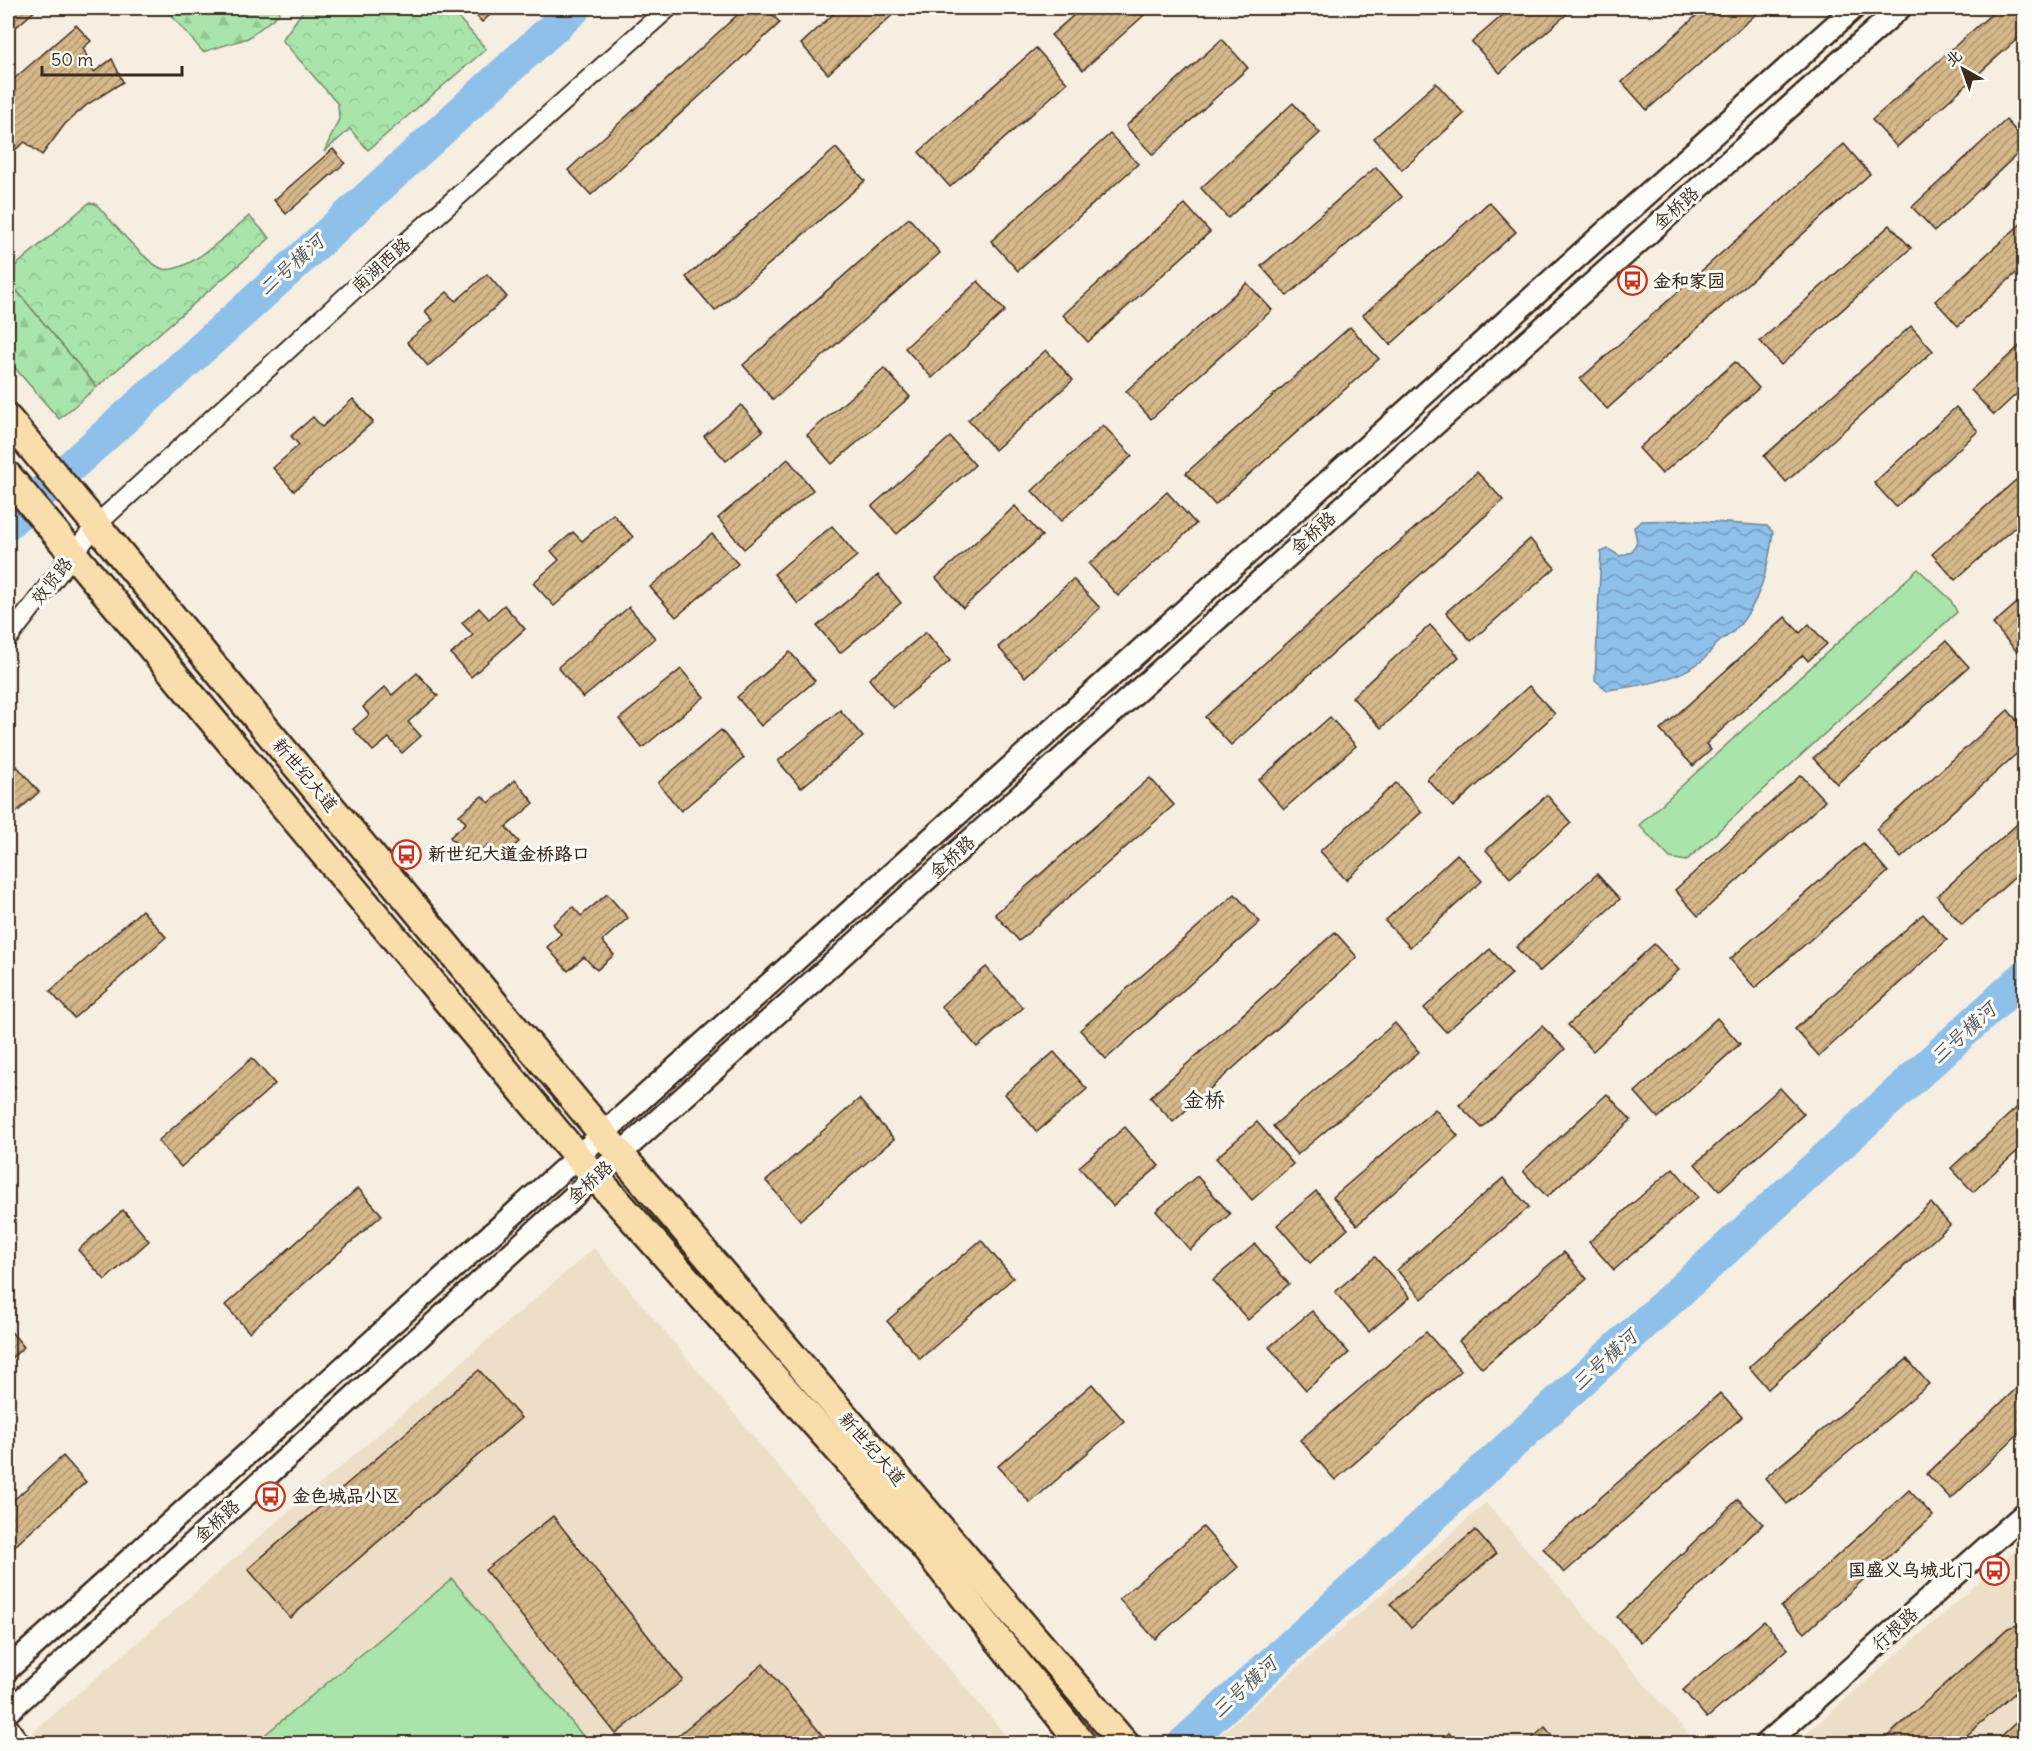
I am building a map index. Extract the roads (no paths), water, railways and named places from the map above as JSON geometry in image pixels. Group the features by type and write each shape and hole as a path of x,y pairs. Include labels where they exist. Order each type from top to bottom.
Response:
{"main road":[{"name":"新世纪大道","path":"8,418 602,1133 1125,1743"},
{"name":"新世纪大道","path":"8,477 577,1155 917,1539 1082,1743"}],"street":[{"name":"南湖西路","path":"96,525 668,8"},
{"name":"金桥路","path":"8,1669 1854,8"},
{"name":"金桥路","path":"8,1712 620,1154 1900,8"},
{"name":"效贤路","path":"8,638 96,525"},
{"name":"行根路","path":"1766,1743 2025,1514"},
{"path":"8,1729 19,1743"}],"water":[{"path":"1687,520 1767,526 1773,532 1765,573 1756,598 1742,622 1733,632 1692,667 1669,678 1632,687 1607,690 1595,680 1601,552 1608,549 1620,556 1632,552 1637,541 1634,527 1642,521"}],"waterway":[{"name":"二号横河","path":"8,523 575,8"},
{"name":"三号横河","path":"1183,1744 2024,977"}],"place":[{"name":"金和家园","path":"1632,281"},
{"name":"新世纪大道金桥路口","path":"407,854"},
{"name":"金色城品小区","path":"271,1496"},
{"name":"国盛义乌城北门","path":"1995,1570"}],"district":[{"name":"金桥","path":"1204,1100"}]}
